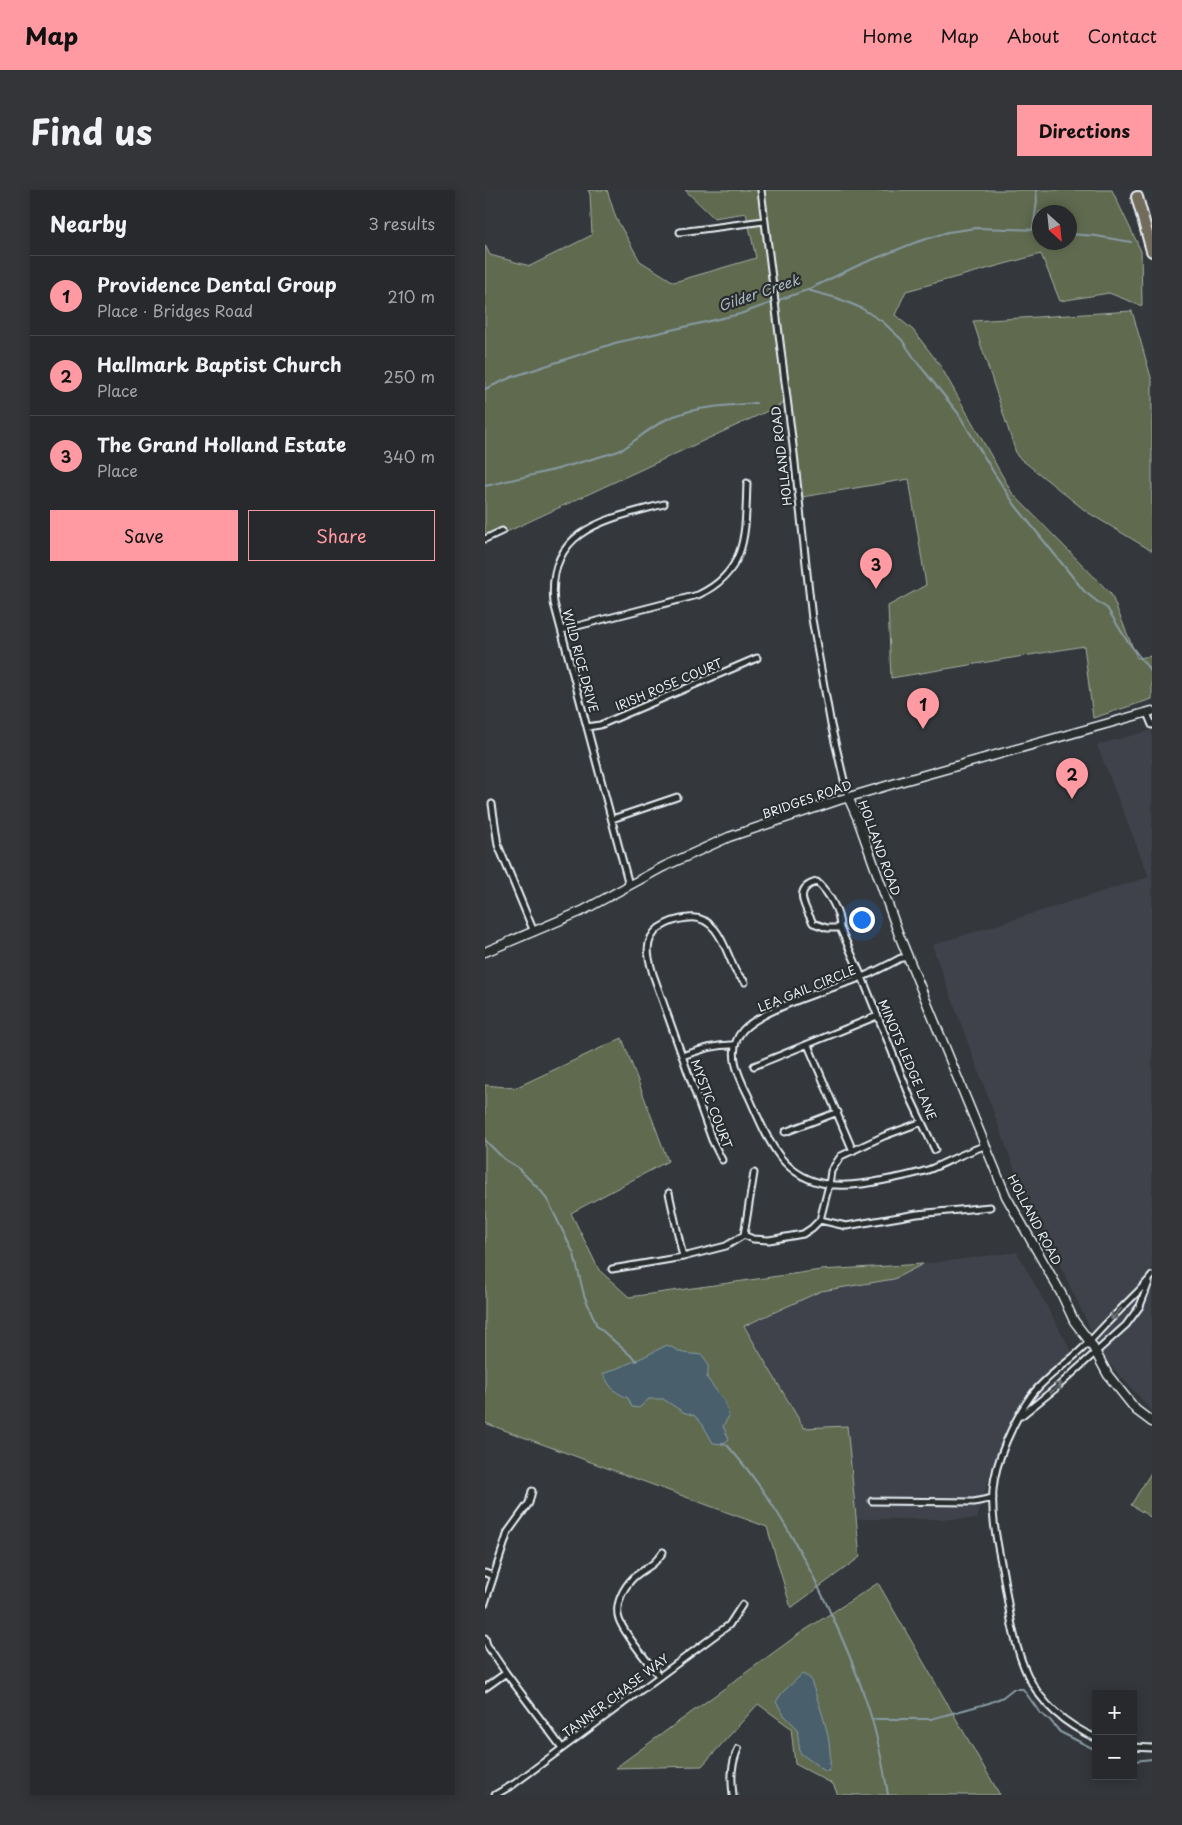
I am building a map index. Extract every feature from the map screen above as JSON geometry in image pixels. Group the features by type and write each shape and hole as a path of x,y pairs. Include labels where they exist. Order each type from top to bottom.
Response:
{"highway":[{"path":"1136,193 1152,234"},
{"path":"1136,193 1152,251"}],"main road":[{"name":"BRIDGES ROAD","path":"485,952 582,911 629,885 729,837 848,797 1150,712"},
{"name":"HOLLAND ROAD","path":"848,797 908,958 1006,1196 1074,1321 1090,1342 1095,1353 1120,1390 1136,1410 1152,1422"}],"street":[{"name":"HOLLAND ROAD","path":"761,190 812,619 831,725 848,797"},
{"path":"679,232 764,222"},
{"path":"562,630 698,595 718,583 733,567 744,542 747,483"},
{"name":"WILD RICE DRIVE","path":"629,885 554,603 553,585 558,565 569,545 582,532 602,521 664,504"},
{"path":"485,538 502,531"},
{"name":"IRISH ROSE COURT","path":"587,728 600,725 757,658"},
{"path":"1150,712 1152,726"},
{"path":"612,819 677,797"},
{"path":"492,804 498,845 534,932"},
{"name":"MINOTS LEDGE LANE","path":"840,928 827,928 813,923 801,896 804,889 810,884 817,882 827,891 840,920 840,928 862,977 911,1099 935,1150"},
{"name":"MYSTIC COURT","path":"722,1160 712,1140 653,974 647,953 648,943 658,929 677,919 695,917 708,922 724,944 736,972 745,982"},
{"name":"LEA GAIL CIRCLE","path":"735,1045 742,1031 753,1021 862,977 901,958 908,958"},
{"path":"754,1066 877,1016"},
{"path":"682,1056 702,1049 735,1045 735,1062 740,1077 761,1123 780,1156 803,1177 829,1185 854,1186 913,1174 985,1146"},
{"path":"808,1045 853,1151"},
{"path":"785,1132 837,1112"},
{"path":"744,1235 753,1239 769,1240 803,1234 821,1220 831,1170 841,1156 884,1136 922,1122"},
{"path":"612,1269 683,1257 727,1246 744,1235 754,1173"},
{"path":"669,1193 683,1257"},
{"path":"821,1220 846,1226 917,1214 990,1207"},
{"path":"1092,1736 1052,1711 1040,1697 1020,1661 1011,1624 997,1540 993,1498 996,1474 1018,1418 1038,1387 1090,1342 1151,1278"},
{"path":"1018,1418 1056,1388 1126,1325 1140,1306 1151,1278"},
{"path":"485,1603 508,1532 529,1503 532,1491"},
{"path":"872,1501 974,1502 993,1498"},
{"path":"659,1676 619,1618 620,1596 634,1578 656,1563 663,1552"},
{"path":"485,1573 493,1576"},
{"name":"TANNER CHASE WAY","path":"495,1795 514,1784 729,1625 742,1605"},
{"path":"485,1638 487,1645 506,1673 562,1748"},
{"path":"485,1688 506,1673"},
{"path":"1137,1748 1152,1748"},
{"path":"733,1795 731,1774 733,1761 738,1749"}],"shaded area":[{"path":"1152,730 1152,1411 1105,1359 1017,1176 932,945 1149,877 1097,745"},
{"path":"1017,1252 1072,1352 994,1459 977,1519 856,1519 852,1487 804,1428 744,1326 821,1291 894,1279 923,1264"}],"green space":[{"path":"588,190 607,190 616,218 640,261 674,282 756,258 746,213 714,218 685,190 1112,190 1141,251 1142,306 1109,293 1060,301 1041,254 906,291 895,315 913,330 940,365 1012,493 1111,594 1137,658 1152,656 1152,699 1093,718 1084,646 891,678 888,606 926,585 909,479 796,498 787,402 485,542 485,245 490,255 530,266 592,235 590,194"},
{"path":"1132,311 1152,381 1152,551 1087,512 1017,456 973,321"},
{"path":"622,1038 668,1161 571,1213 599,1270 629,1297 821,1270 923,1264 894,1279 821,1291 744,1326 804,1428 847,1426 860,1557 791,1608 767,1527 485,1423 485,1085 515,1088"},
{"path":"1152,1471 1152,1518 1131,1505"},
{"path":"878,1583 1000,1795 838,1795 833,1784 795,1764 791,1728 758,1704 702,1766 615,1768 799,1634"}],"water":[{"path":"667,1345 683,1353 702,1355 706,1361 708,1368 707,1378 725,1402 729,1416 723,1426 729,1439 723,1444 713,1443 703,1425 695,1416 683,1412 663,1399 649,1399 639,1408 632,1407 628,1398 613,1389 603,1374"},
{"path":"802,1674 810,1678 825,1724 830,1749 829,1771 825,1771 800,1753 797,1728 784,1715 776,1702 782,1693"}],"waterway":[{"path":"1036,190 1036,205"},
{"name":"Gilder Creek","path":"485,389 512,377 615,343 740,314 807,290 859,265 914,243 948,232 976,228 1032,230"},
{"name":"Gilder Creek","path":"1077,235 1131,242"},
{"path":"807,290 837,298 861,308 883,322 902,340 958,413 1015,505 1084,591 1107,608 1126,639 1152,673"},
{"path":"485,486 554,470 616,452 659,423 676,415 710,407 756,403"},
{"path":"485,1140 504,1159 517,1167 542,1192 574,1254 584,1295 597,1326 637,1361"},
{"path":"722,1443 727,1445 742,1463 770,1501 805,1561 826,1603 842,1637 868,1707 888,1795"},
{"path":"872,1719 931,1719 989,1703 1003,1697 1013,1689 1023,1689 1040,1713 1050,1720 1060,1732 1092,1748"},
{"path":"1137,1761 1152,1759"}],"place":[{"name":"The Grand Holland Estate","path":"876,589"},
{"name":"Providence Dental Group","path":"923,729"},
{"name":"Hallmark Baptist Church","path":"1072,799"}]}
